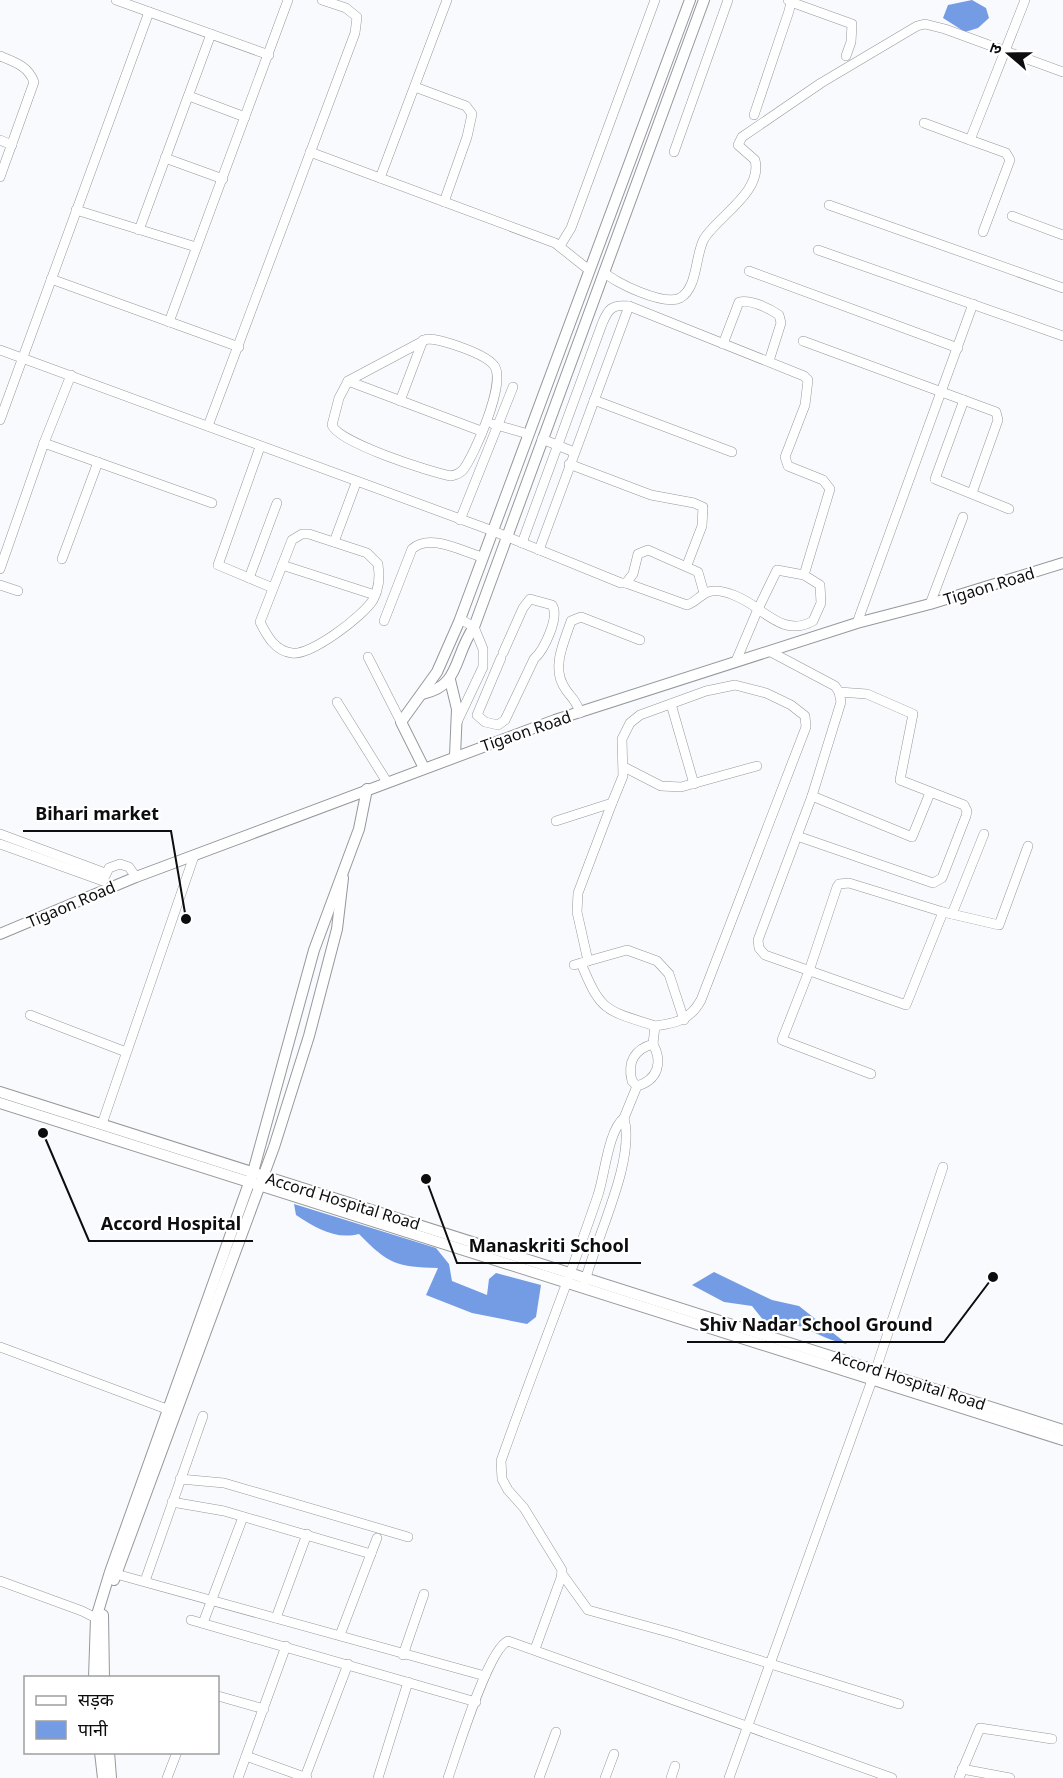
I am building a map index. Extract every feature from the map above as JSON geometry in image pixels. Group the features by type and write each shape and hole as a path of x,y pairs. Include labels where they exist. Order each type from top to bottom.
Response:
{"street":[{"path":"116,0 269,55"},
{"path":"169,322 288,0"},
{"path":"208,426 357,25 357,17 352,12 322,0"},
{"path":"380,178 447,0"},
{"path":"560,246 571,228 655,0"},
{"path":"401,722 437,672 460,619 690,0"},
{"path":"422,694 441,689 450,680 463,643 474,627 704,0"},
{"path":"674,152 728,0"},
{"path":"970,140 1025,0"},
{"path":"754,115 790,1 852,24 851,42 846,56"},
{"path":"0,420 149,12"},
{"path":"603,272 633,289 672,300 682,297 690,285 703,240 729,214 755,176 755,160 738,145 742,137 808,91 917,26 932,25 1063,72"},
{"path":"139,230 211,34"},
{"path":"0,56 24,68 31,74 33,82 0,177"},
{"path":"415,87 466,106 472,114 467,137 444,202"},
{"path":"189,96 245,117"},
{"path":"924,123 1006,153 1010,160 983,232"},
{"path":"0,140 12,145"},
{"path":"310,152 560,246 573,260 589,270"},
{"path":"165,158 223,179"},
{"path":"829,206 1063,288"},
{"path":"76,210 196,247"},
{"path":"1012,216 1063,235"},
{"path":"818,250 1063,336"},
{"path":"749,271 958,348"},
{"path":"51,279 239,346"},
{"path":"723,344 739,302 747,302 773,311 779,315 781,322 769,361"},
{"path":"856,623 973,304"},
{"path":"522,543 606,314 614,306 629,306 797,372 808,380 808,394 789,445 786,463 796,470 823,480 830,489 804,575"},
{"path":"539,550 629,306"},
{"path":"400,401 423,340"},
{"path":"423,340 448,343 482,357 495,367 497,387 483,427 464,469 458,475 442,475 392,458 341,436 334,430 332,421 348,381 423,340"},
{"path":"803,341 996,412 999,417 972,493"},
{"path":"0,350 356,483 493,531 687,605 704,593 717,590 746,601 758,609 789,627 804,626 813,621 818,613 822,592 820,585 804,575 777,570 758,609 736,662"},
{"path":"0,569 44,443 71,375"},
{"path":"348,381 400,401 483,427 499,426 528,434"},
{"path":"460,520 513,387"},
{"path":"594,400 732,452"},
{"path":"964,400 935,479 1009,509"},
{"path":"542,439 574,452"},
{"path":"44,443 212,502"},
{"path":"260,447 218,565 273,588"},
{"path":"62,559 98,462"},
{"path":"569,464 661,498 687,501 703,507 702,526 687,566"},
{"path":"334,542 356,483"},
{"path":"249,578 277,503"},
{"path":"930,604 963,517"},
{"path":"309,534 373,558 379,570 379,582 375,595 363,611 344,627 306,650 290,653 276,647 260,622 282,565 295,536 309,534"},
{"path":"384,621 412,549 417,544 425,541 438,543 482,557"},
{"path":"626,583 633,574 638,554 644,549 687,566 701,576 704,593"},
{"name":"Tigaon Road","path":"0,934 105,881 136,877 455,756 580,712 856,623 930,604 1063,563"},
{"path":"282,565 375,595"},
{"path":"0,585 18,591"},
{"path":"536,599 552,605 555,615 540,653 534,659 505,720 498,725 485,722 477,715 501,655 526,603 536,599"},
{"path":"580,712 576,699 566,689 559,674 561,652 571,621 581,617 640,640"},
{"path":"458,722 483,667 483,649 474,627 460,619"},
{"path":"483,649 501,655"},
{"path":"771,652 839,692 867,694 913,714 899,778 904,783 964,806 967,811 938,881 925,882 797,836"},
{"path":"368,657 424,768"},
{"path":"450,680 458,722 455,756"},
{"path":"735,685 766,693 791,705 800,710 807,722 701,1000 694,1013 684,1020 655,1026 604,1006 595,997 581,963 577,912 578,893 621,783 624,767 622,739 630,723 640,715 671,704 735,685"},
{"path":"839,692 841,702 812,796 758,940 759,948 765,955 906,1005 984,834"},
{"path":"337,702 387,782"},
{"path":"671,704 694,784"},
{"path":"624,767 661,786 681,787 757,766"},
{"path":"104,1676 104,1613 116,1574 177,1413 256,1180 314,950 363,814 368,789"},
{"path":"812,796 912,837 930,793"},
{"path":"556,821 612,802"},
{"path":"0,834 105,881"},
{"path":"0,844 105,881"},
{"path":"872,1074 782,1040 839,884 849,883 948,913 999,925 1028,846"},
{"path":"102,1124 194,856"},
{"path":"105,881 109,868 120,864 129,867 136,877"},
{"path":"94,1676 96,1618 167,1408 256,1180 309,1036 337,929 343,871"},
{"path":"581,963 627,950 662,963 669,974 684,1020"},
{"path":"30,1016 126,1052"},
{"path":"637,1086 647,1083 654,1077 659,1064 659,1054 653,1044 655,1026"},
{"path":"637,1086 632,1081 631,1061 641,1047 653,1044"},
{"path":"637,1086 624,1118 616,1125 604,1177 570,1278 501,1461 502,1479 508,1490 524,1508 560,1565 562,1574 588,1610 899,1704"},
{"name":"Accord Hospital Road","path":"0,1092 102,1124 256,1180 874,1374 1063,1430"},
{"path":"0,1102 256,1180"},
{"path":"585,1282 621,1171 628,1131 624,1118"},
{"path":"729,1778 874,1374 943,1167"},
{"path":"0,1347 177,1413"},
{"path":"874,1374 1063,1440"},
{"path":"145,1581 203,1416"},
{"path":"180,1479 224,1483 408,1537"},
{"path":"172,1502 243,1517 371,1554"},
{"path":"203,1623 243,1517"},
{"path":"276,1618 307,1534"},
{"path":"340,1635 376,1538"},
{"path":"116,1574 485,1676"},
{"path":"535,1649 562,1574"},
{"path":"0,1581 96,1618"},
{"path":"403,1655 424,1594"},
{"path":"191,1620 476,1702"},
{"path":"448,1778 485,1676 496,1651 508,1641 892,1778"},
{"path":"238,1778 286,1646"},
{"path":"246,1756 306,1778 348,1664"},
{"path":"378,1778 408,1682"},
{"path":"219,1696 264,1709"},
{"path":"1010,1778 960,1774 980,1728 1052,1739"},
{"path":"539,1778 556,1732"},
{"path":"100,1754 103,1778"},
{"path":"109,1754 111,1778"},
{"path":"167,1778 176,1754"},
{"path":"605,1778 614,1754"},
{"path":"671,1778 675,1766"}],"water":[{"path":"972,0 986,8 989,18 978,28 965,32 943,18 948,5"},
{"path":"294,1204 436,1248 449,1264 452,1281 487,1295 489,1279 496,1273 541,1285 536,1317 527,1324 472,1313 426,1295 438,1268 394,1262 378,1252 359,1234 334,1234 318,1228 296,1215"},
{"path":"714,1272 772,1300 799,1306 847,1344 788,1323 764,1321 752,1306 724,1302 692,1285"}],"place":[{"name":"Bihari market","path":"186,919"},
{"name":"Accord Hospital","path":"43,1133"},
{"name":"Manaskriti School","path":"426,1179"},
{"name":"Shiv Nadar School Ground","path":"993,1277"}]}
